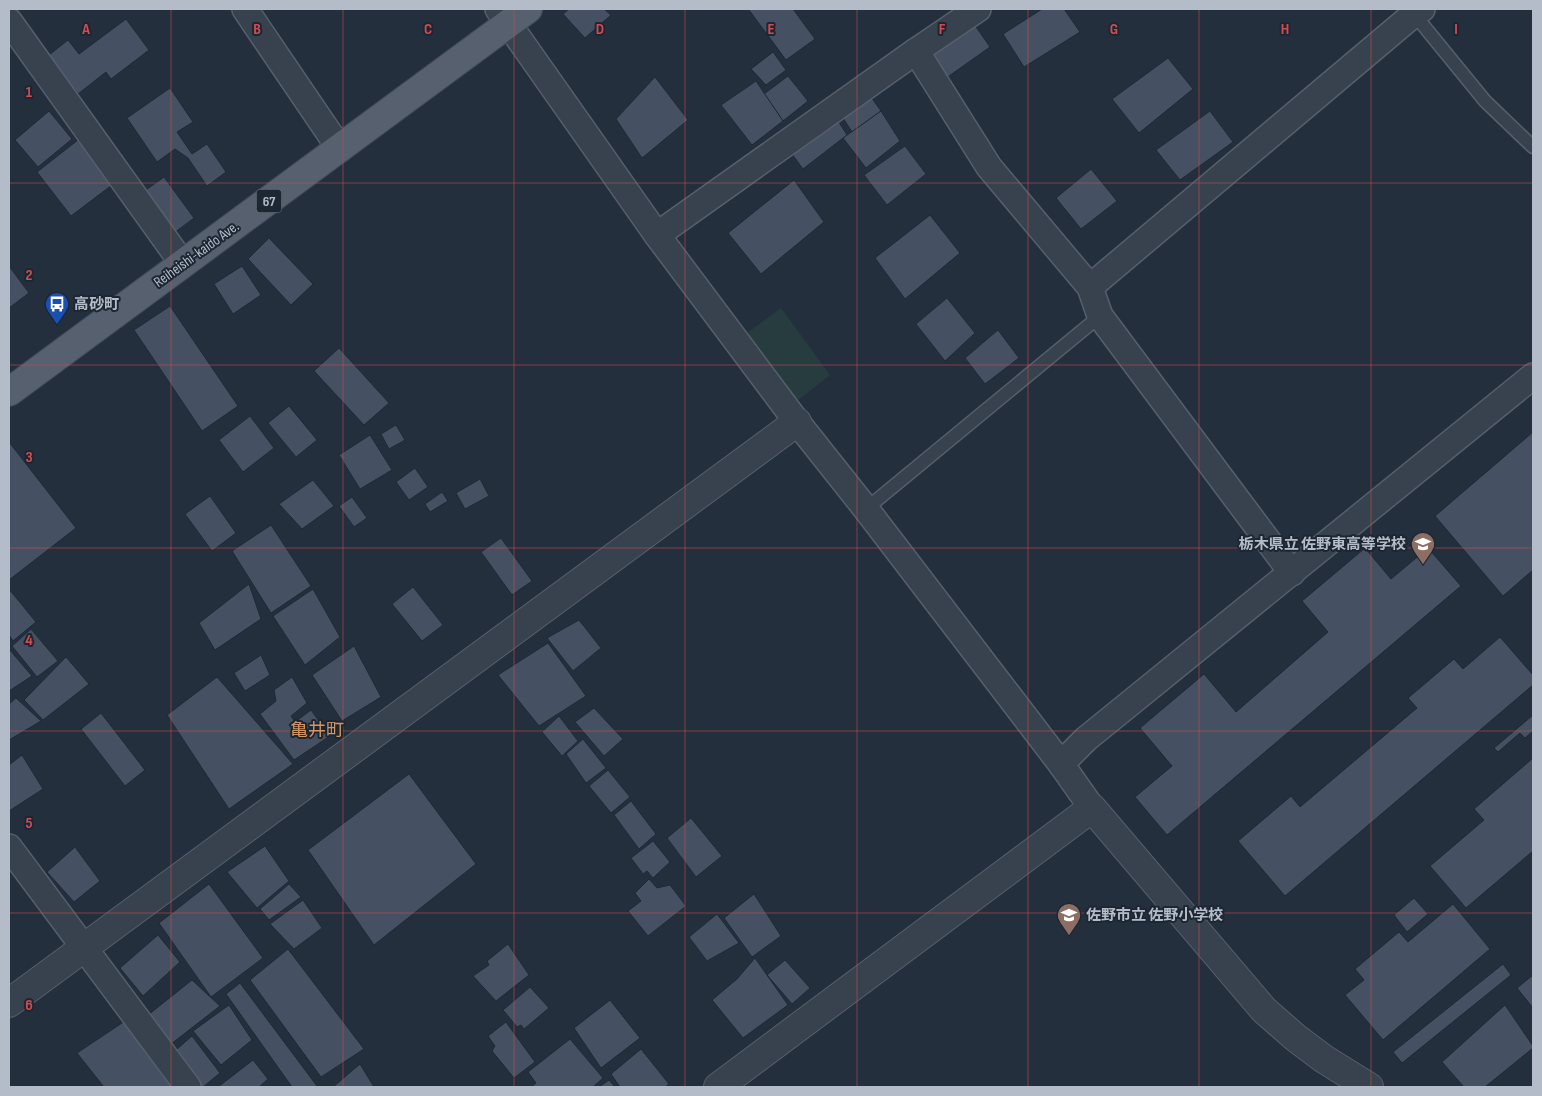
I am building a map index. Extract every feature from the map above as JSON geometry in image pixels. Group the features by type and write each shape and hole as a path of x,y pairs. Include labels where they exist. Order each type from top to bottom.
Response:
{"main road":[{"name":"Reiheishi-kaido Ave.","path":"9,392 340,149 512,14"}],"street":[{"path":"245,9 340,149"},
{"path":"657,235 978,9"},
{"path":"1090,287 1418,11"},
{"path":"512,14 657,235 797,422 1061,764 1092,808 1264,1010 1324,1059 1369,1087"},
{"path":"9,21 183,264"},
{"path":"916,51 989,167 1090,287 1100,316 1292,572"},
{"path":"1061,764 1086,739 1533,376"},
{"path":"9,1003 797,422"},
{"path":"718,1087 1092,808"},
{"path":"9,847 188,1087"}],"lane":[{"path":"1418,11 1485,101 1533,147"},
{"path":"866,509 1100,316"}],"green space":[{"path":"781,308 830,375 797,401 747,333"}],"building":[{"path":"569,9 604,9 611,15 585,38 563,14"},
{"path":"793,9 815,39 786,60 749,10"},
{"path":"1042,9 1064,9 1080,32 1024,67 1003,34"},
{"path":"126,19 149,50 111,79 106,72 78,94 49,55 68,40 79,54"},
{"path":"972,21 990,47 942,81 926,55"},
{"path":"773,52 786,70 766,85 751,69"},
{"path":"1168,58 1193,89 1139,133 1112,99"},
{"path":"788,76 808,101 783,121 764,94"},
{"path":"655,77 688,120 642,158 616,119"},
{"path":"756,81 783,121 752,145 721,105"},
{"path":"170,88 193,122 177,132 192,154 207,144 226,172 207,186 188,158 175,149 157,162 127,118"},
{"path":"871,97 881,111 852,132 843,118"},
{"path":"49,111 72,139 38,167 15,140"},
{"path":"881,111 900,141 866,168 843,138"},
{"path":"1210,111 1233,142 1180,180 1156,150"},
{"path":"835,116 847,135 803,169 789,150"},
{"path":"78,140 112,185 71,216 37,172"},
{"path":"905,146 926,174 887,205 864,175"},
{"path":"1091,169 1117,201 1081,229 1056,198"},
{"path":"164,177 194,218 174,233 143,192"},
{"path":"794,180 824,222 761,274 728,233"},
{"path":"930,215 960,253 905,299 875,258"},
{"path":"269,238 313,284 291,305 248,259"},
{"path":"9,266 29,293 9,308"},
{"path":"242,266 261,295 233,314 214,284"},
{"path":"947,298 975,333 945,361 916,324"},
{"path":"170,306 238,406 202,431 134,330"},
{"path":"998,330 1019,358 985,384 965,358"},
{"path":"339,348 389,403 364,425 314,371"},
{"path":"289,406 317,440 296,457 268,423"},
{"path":"250,416 274,448 243,472 219,440"},
{"path":"396,425 405,440 389,449 381,434"},
{"path":"1533,432 1533,570 1503,596 1435,516"},
{"path":"370,435 392,470 360,489 339,455"},
{"path":"9,442 76,528 9,580"},
{"path":"415,468 428,487 409,500 396,482"},
{"path":"480,479 489,496 465,509 456,493"},
{"path":"313,480 334,506 302,529 279,504"},
{"path":"442,492 448,501 430,512 425,504"},
{"path":"210,496 236,533 212,551 185,514"},
{"path":"352,497 367,518 354,527 339,506"},
{"path":"271,525 311,586 271,613 232,551"},
{"path":"501,538 532,581 512,595 481,552"},
{"path":"1365,548 1391,579 1428,548 1461,586 1167,835 1135,797 1172,766 1140,728 1204,674 1236,712 1328,632 1302,601"},
{"path":"249,584 261,619 215,650 199,623"},
{"path":"413,587 443,625 422,641 392,604"},
{"path":"9,589 36,622 13,641 9,635"},
{"path":"313,589 340,637 305,665 273,616"},
{"path":"579,620 601,648 573,671 547,638"},
{"path":"31,629 58,661 37,677 12,646"},
{"path":"1500,637 1533,675 1533,685 1285,896 1238,841 1291,796 1300,807 1417,708 1408,698 1454,659 1463,669"},
{"path":"548,643 586,696 539,726 498,675"},
{"path":"354,646 381,697 342,721 312,675"},
{"path":"9,649 32,676 9,691"},
{"path":"261,655 270,675 245,691 234,673"},
{"path":"66,657 89,684 43,720 24,700"},
{"path":"217,677 293,764 229,809 167,715"},
{"path":"292,677 307,703 291,716 295,722 311,710 330,736 294,760 260,714 276,701 274,690"},
{"path":"16,698 41,721 9,740 9,704"},
{"path":"594,708 623,739 604,756 575,722"},
{"path":"101,713 145,770 125,786 81,729"},
{"path":"1533,715 1533,731 1525,738 1520,733 1498,752 1494,748"},
{"path":"559,716 578,741 562,756 542,732"},
{"path":"583,739 606,768 586,783 566,754"},
{"path":"22,755 43,789 9,811 9,765"},
{"path":"1533,758 1533,851 1466,908 1430,866 1484,820 1474,809"},
{"path":"608,770 630,797 611,813 589,786"},
{"path":"409,774 476,864 374,945 308,850"},
{"path":"631,801 656,834 639,849 614,815"},
{"path":"691,818 722,856 696,877 667,838"},
{"path":"653,841 670,862 653,878 647,871 643,874 631,858"},
{"path":"265,846 289,881 257,908 227,872"},
{"path":"75,847 100,881 74,902 47,872"},
{"path":"649,879 657,888 670,885 686,906 648,936 628,911 641,901 635,893"},
{"path":"209,884 263,958 211,997 159,923"},
{"path":"289,884 301,897 269,920 260,909"},
{"path":"754,894 781,936 752,957 724,918"},
{"path":"1414,898 1428,914 1407,932 1394,915"},
{"path":"303,900 322,928 294,949 270,924"},
{"path":"1453,904 1490,949 1383,1040 1345,995 1364,980 1355,969 1399,932 1408,942"},
{"path":"717,914 739,943 707,961 689,937"},
{"path":"158,935 180,962 143,996 120,968"},
{"path":"508,944 529,975 496,1001 473,976 489,965 487,961"},
{"path":"288,949 364,1049 321,1077 250,980"},
{"path":"755,958 788,1005 743,1038 712,1000 737,979"},
{"path":"785,960 810,988 792,1004 767,975"},
{"path":"1503,964 1511,975 1402,1063 1393,1052"},
{"path":"1533,975 1533,1008 1517,988"},
{"path":"192,980 220,1006 166,1048 143,1019"},
{"path":"240,983 317,1086 292,1087 226,994"},
{"path":"530,987 549,1008 524,1029 521,1025 517,1027 503,1010"},
{"path":"610,1000 640,1038 601,1068 574,1028"},
{"path":"229,1005 252,1040 221,1065 193,1031"},
{"path":"1505,1005 1533,1048 1485,1087 1464,1087 1442,1062"},
{"path":"125,1021 148,1056 153,1053 176,1087 104,1087 77,1053"},
{"path":"506,1022 535,1062 514,1078 492,1051 495,1046 488,1036"},
{"path":"192,1036 220,1073 203,1087 191,1087 169,1056"},
{"path":"570,1039 603,1078 593,1087 531,1087 536,1083 528,1072"},
{"path":"641,1049 669,1084 665,1087 620,1087 611,1074"},
{"path":"253,1060 268,1079 259,1087 218,1087"},
{"path":"360,1064 374,1087 333,1087"},
{"path":"609,1080 615,1087 599,1087"}],"place":[{"name":"高砂町","path":"57,325"},
{"name":"栃木県立 佐野東高等学校","path":"1423,565"},
{"name":"佐野市立 佐野小学校","path":"1069,936"}],"district":[{"name":"亀井町","path":"317,730"}]}
